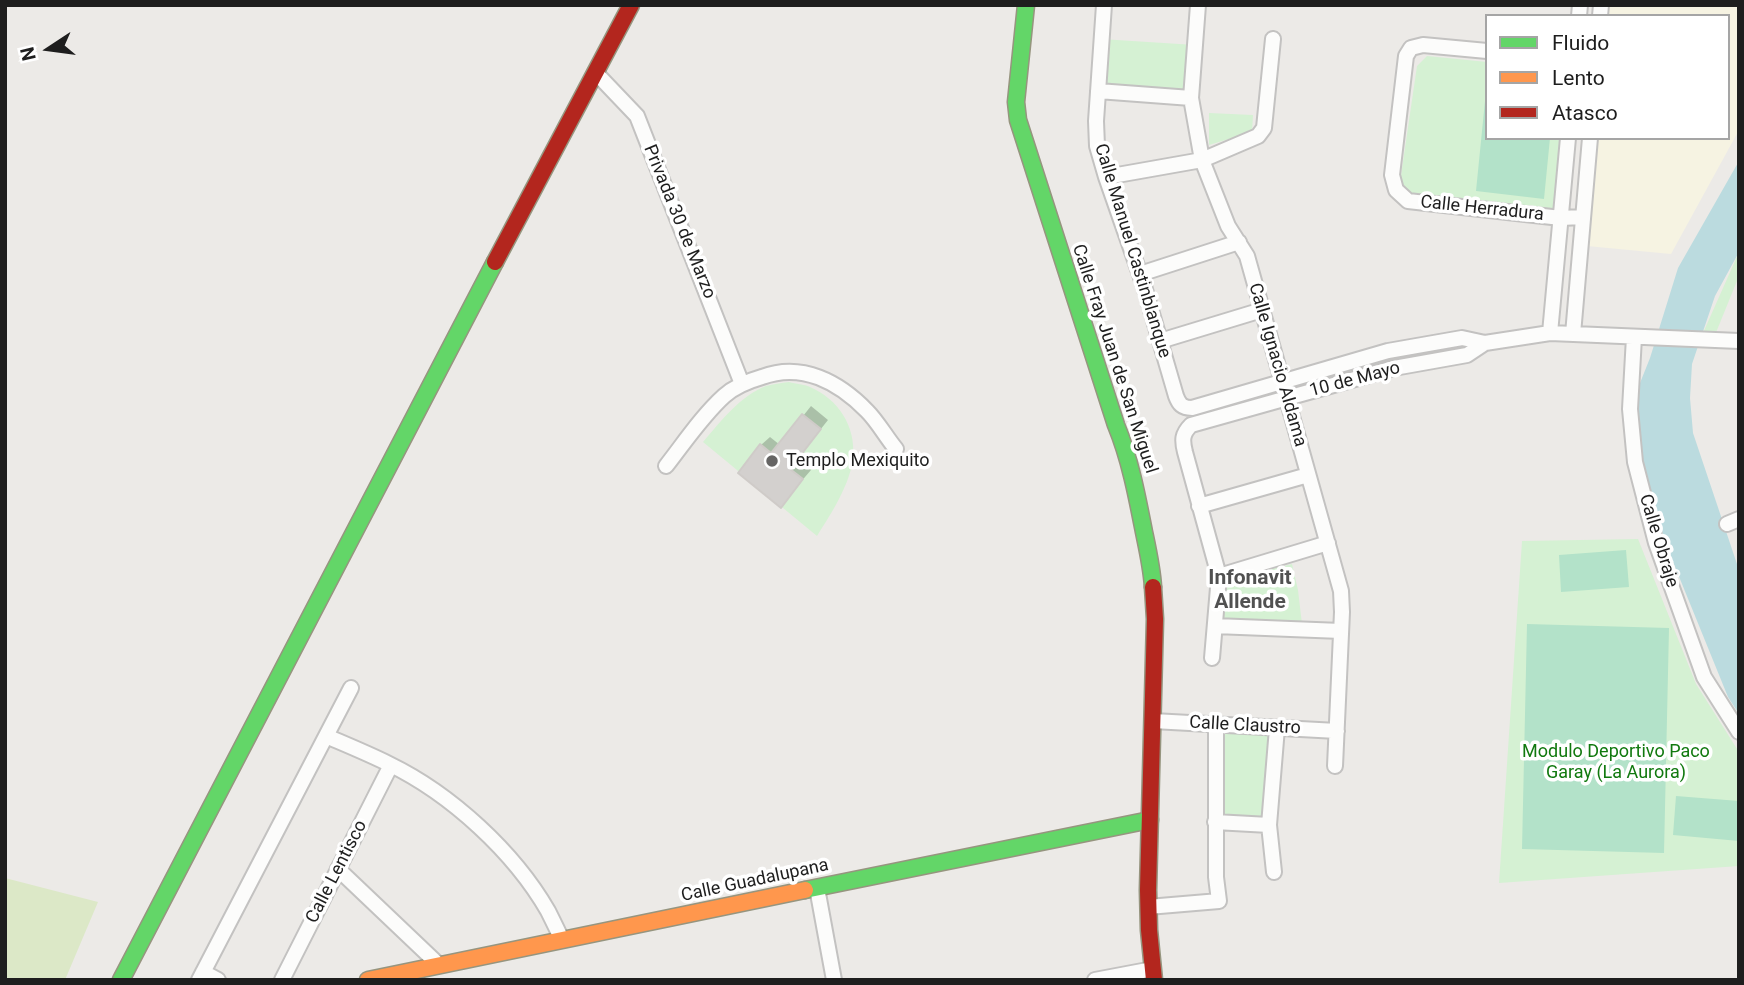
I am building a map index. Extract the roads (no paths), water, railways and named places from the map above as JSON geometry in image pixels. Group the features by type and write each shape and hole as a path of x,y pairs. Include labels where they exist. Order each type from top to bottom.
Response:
{"street":[{"path":"121,980 414,415 631,5"},
{"name":"Calle Fray Juan de San Miguel","path":"1026,5 1016,102 1018,120 1125,447 1152,574 1155,619 1149,930 1153,975"},
{"name":"Calle Manuel Castinblanque","path":"1104,5 1096,121 1097,146 1140,274 1176,396 1179,404 1185,408"},
{"name":"Calle Ignacio Aldama","path":"1198,5 1191,98 1202,160 1228,226 1247,256 1341,591 1335,766"},
{"path":"1106,177 1202,160 1258,136 1264,128 1273,39"},
{"name":"Calle Herradura","path":"1485,51 1423,45 1411,48 1406,56 1392,175 1396,190 1408,201 1561,218 1583,217"},
{"name":"Privada 30 de Marzo","path":"596,72 637,116 743,384"},
{"path":"1098,91 1191,98"},
{"path":"1550,333 1568,140"},
{"path":"1573,334 1590,140"},
{"path":"1140,274 1239,242"},
{"path":"1160,341 1262,310"},
{"name":"10 de Mayo","path":"1185,408 1375,354 1462,338 1485,343 1550,333 1739,341"},
{"name":"Calle Obraje","path":"1634,337 1630,409 1635,462 1656,543 1704,677 1739,732"},
{"name":"10 de Mayo","path":"1199,506 1183,442 1185,431 1191,425 1394,368 1467,355 1485,343"},
{"path":"1405,348 1408,365"},
{"path":"666,466 724,396 743,384 774,373 806,373 837,385 868,412 896,449"},
{"path":"1212,658 1219,576 1199,506 1308,475"},
{"path":"1219,576 1328,543"},
{"path":"1215,626 1341,631"},
{"path":"218,980 201,976 351,688"},
{"name":"Calle Claustro","path":"1153,721 1337,731"},
{"path":"1149,907 1219,901 1215,822 1216,724"},
{"path":"1274,872 1269,825 1277,728"},
{"path":"326,736 391,765 438,793 484,832 519,869 548,911 562,940"},
{"name":"Calle Lentisco","path":"282,980 391,765"},
{"name":"Calle Guadalupana","path":"368,980 1150,820"},
{"path":"1215,822 1269,825"},
{"path":"338,869 439,965"},
{"path":"817,888 834,980"},
{"path":"1095,980 1153,975"}],"water":[{"path":"1739,161 1739,252 1715,296 1692,364 1690,398 1693,433 1739,570 1739,714 1728,697 1669,552 1641,467 1636,393 1650,358 1678,268"}],"place":[{"name":"Templo Mexiquito","path":"772,461"}],"district":[{"name":"Infonavit Allende","path":"1250,591"}],"park label":[{"name":"Modulo Deportivo Paco Garay (La Aurora)","path":"1616,762"}]}
